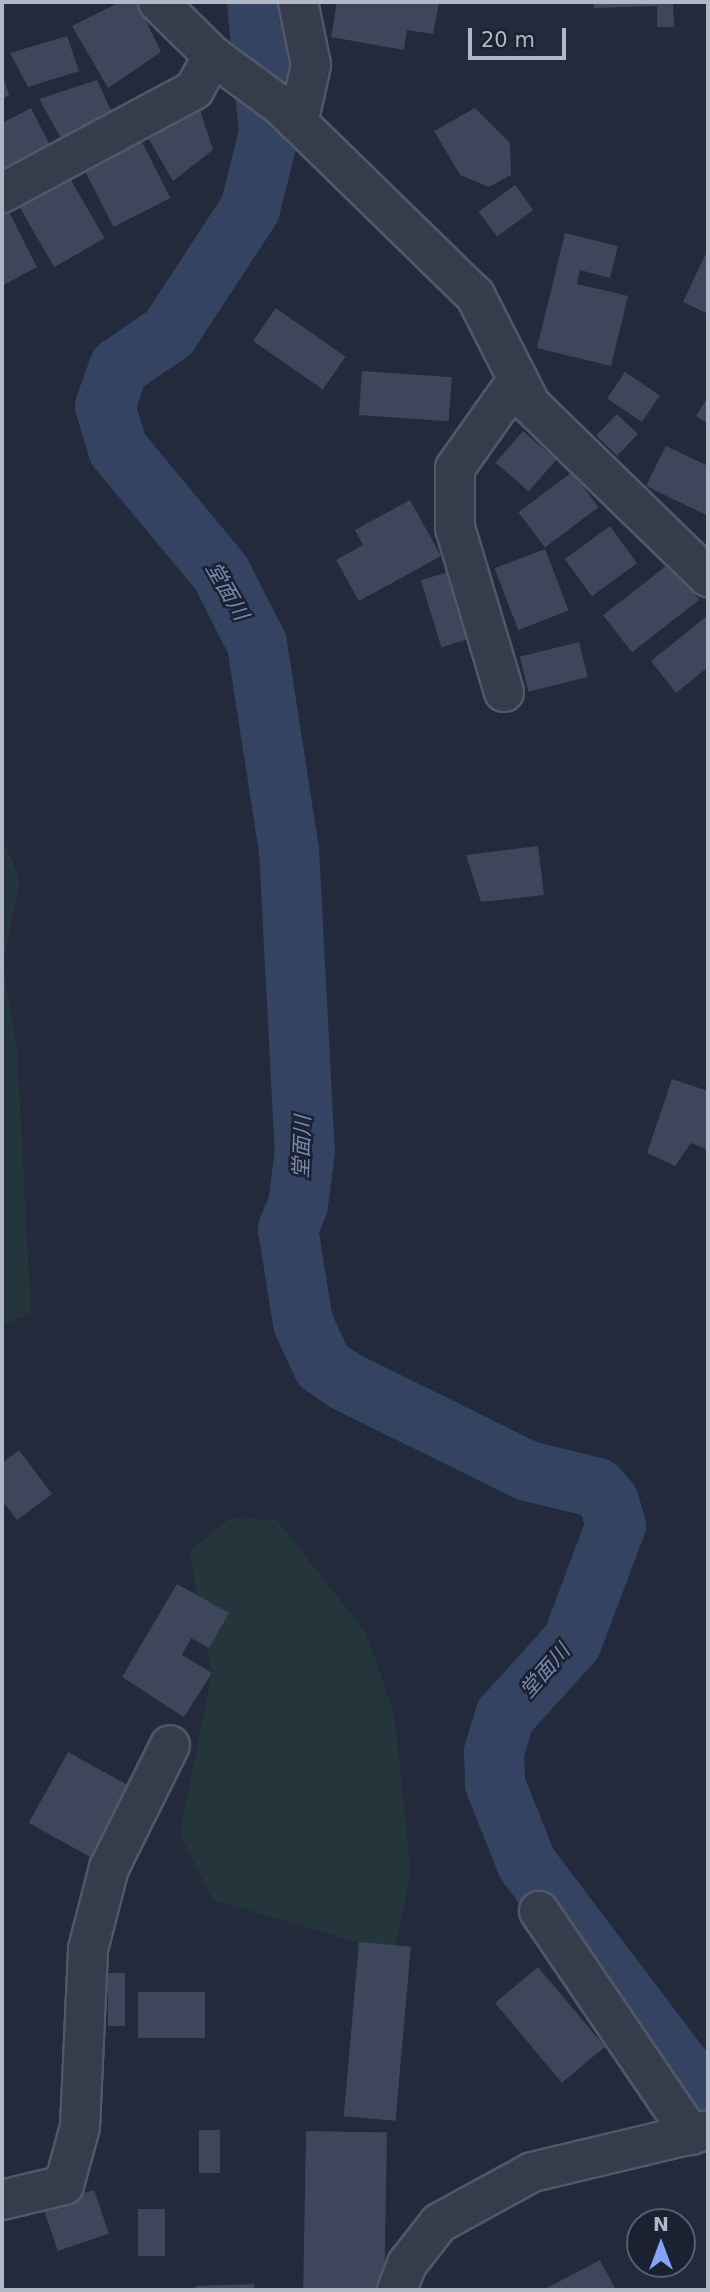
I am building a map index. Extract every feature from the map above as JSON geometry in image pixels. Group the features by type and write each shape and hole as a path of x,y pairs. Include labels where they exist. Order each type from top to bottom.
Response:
{"street":[{"path":"158,2 213,56 247,79 289,114 475,295 531,405 708,577"},
{"path":"289,114 311,65 298,2"},
{"path":"2,193 194,90 213,56"},
{"path":"504,692 455,528 455,468 518,379"},
{"path":"2,2200 64,2185 80,2127 88,1949 108,1868 170,1745"},
{"path":"397,2290 407,2264 439,2223 532,2172 700,2133 538,1911"}],"shaded area":[{"path":"2,837 20,880 3,964 17,1051 31,1313 2,1325"},
{"path":"230,1518 277,1520 366,1633 394,1713 411,1872 394,1953 213,1900 180,1834 212,1673 189,1552"}],"building":[{"path":"120,2 137,2 161,52 108,88 72,26"},
{"path":"337,2 439,2 433,34 407,30 404,50 331,37"},
{"path":"594,2 673,2 674,27 657,27 657,6 594,8"},
{"path":"67,36 79,71 28,87 10,53"},
{"path":"2,74 9,95 2,99"},
{"path":"97,80 117,124 66,147 39,99"},
{"path":"31,108 52,149 2,172 2,123"},
{"path":"475,108 510,143 511,175 489,187 460,175 434,131"},
{"path":"200,110 213,150 173,181 144,131"},
{"path":"141,140 171,198 113,227 84,169"},
{"path":"68,175 105,238 54,267 18,204"},
{"path":"515,185 533,210 497,237 479,211"},
{"path":"6,206 37,267 2,286 2,208"},
{"path":"565,233 618,246 610,278 580,270 577,284 628,296 611,366 537,348"},
{"path":"708,249 708,314 683,302"},
{"path":"276,308 346,357 323,390 253,341"},
{"path":"362,371 452,377 449,421 359,415"},
{"path":"625,372 660,395 642,422 607,399"},
{"path":"708,397 708,423 696,416"},
{"path":"617,414 638,434 617,456 596,436"},
{"path":"523,431 556,460 529,492 495,463"},
{"path":"666,446 708,466 706,515 646,486"},
{"path":"572,472 598,507 545,547 518,512"},
{"path":"410,500 441,556 359,601 336,560 363,545 355,530"},
{"path":"610,526 637,563 592,596 565,559"},
{"path":"545,549 569,611 518,630 495,568"},
{"path":"670,563 699,600 632,652 603,615"},
{"path":"461,568 481,635 441,647 421,580"},
{"path":"708,615 708,667 676,693 651,661"},
{"path":"579,642 588,677 529,692 520,657"},
{"path":"538,846 544,895 481,902 466,855"},
{"path":"672,1079 708,1091 708,1150 691,1143 675,1166 647,1153"},
{"path":"19,1450 52,1494 17,1520 2,1500 2,1463"},
{"path":"177,1584 229,1613 209,1648 191,1638 182,1655 212,1673 184,1717 122,1677"},
{"path":"68,1752 138,1791 99,1862 29,1823"},
{"path":"359,1942 411,1947 396,2121 344,2116"},
{"path":"538,1967 605,2047 562,2083 495,2003"},
{"path":"108,1973 125,1973 125,2026 108,2026"},
{"path":"138,1992 205,1992 205,2038 138,2038"},
{"path":"199,2130 220,2130 220,2173 199,2173"},
{"path":"306,2131 387,2132 384,2290 303,2290"},
{"path":"94,2190 109,2233 58,2251 43,2208"},
{"path":"138,2209 165,2209 165,2256 138,2256"},
{"path":"600,2260 616,2290 543,2290"},
{"path":"254,2284 254,2290 196,2290 195,2286"}],"waterway":[{"name":"堂面川","path":"257,2 269,133 250,209 169,333 119,367 105,406 118,449 221,573 257,644 289,850 305,1151 298,1205 288,1229 303,1323 323,1366 347,1382 528,1471 597,1488 609,1502 616,1525 572,1642 505,1716 494,1752 495,1784 527,1864 708,2103"}]}
